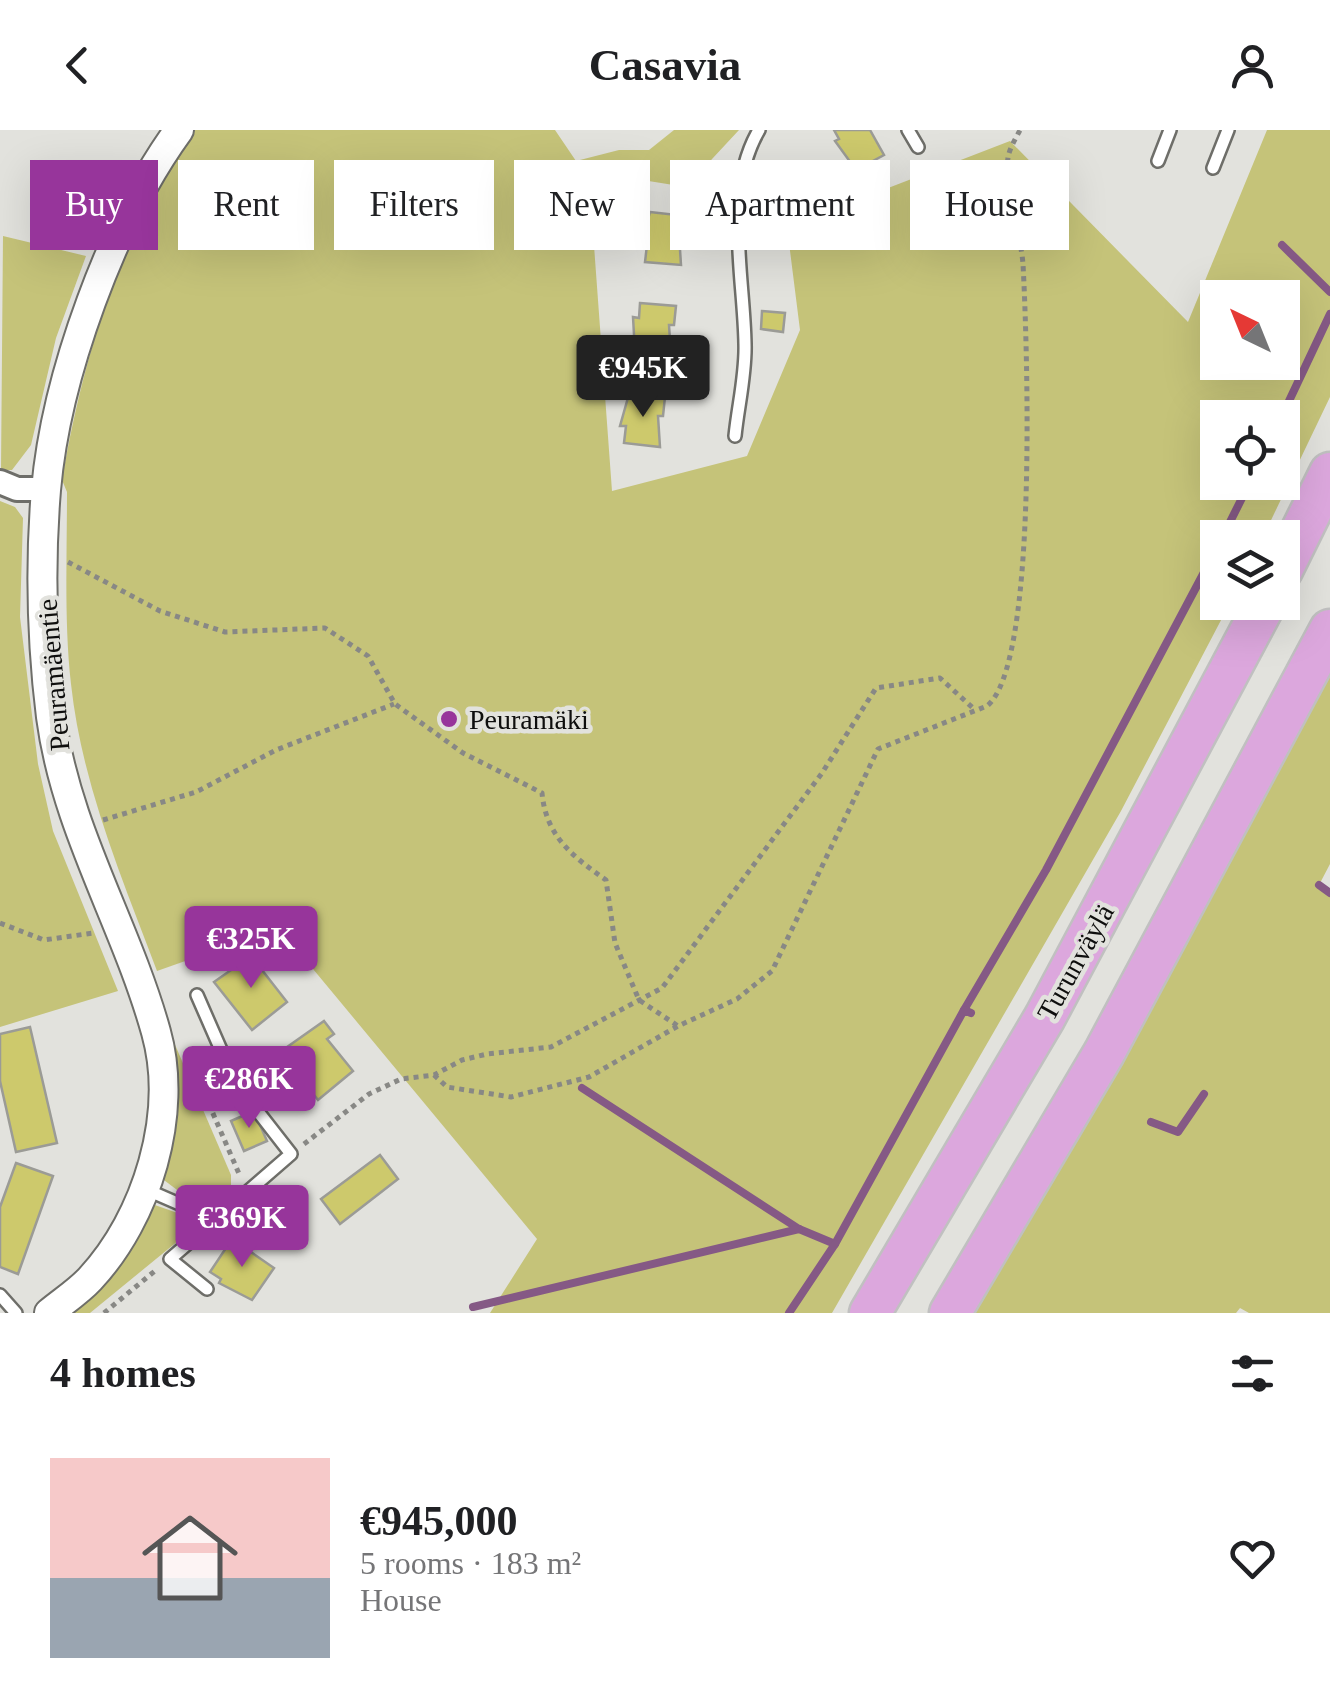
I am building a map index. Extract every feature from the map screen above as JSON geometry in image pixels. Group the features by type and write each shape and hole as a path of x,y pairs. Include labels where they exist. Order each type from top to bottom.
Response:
{"highway":[{"path":"1300,534 1330,473"},
{"name":"Turunväylä","path":"870,1313 1045,1018 1256,620"},
{"path":"950,1313 1104,1053 1330,630"}],"street":[{"name":"Peuramäentie","path":"49,1313 89,1280 116,1244 145,1188 160,1132 157,1035 68,803 51,718 45,640 46,489 77,350 102,280 141,195 180,130"},
{"path":"0,482 18,489 46,489"}],"lane":[{"path":"734,436 746,349 739,234 742,180 759,130"},
{"path":"908,130 918,147"},
{"path":"1158,160 1170,130"},
{"path":"1213,168 1228,130"},
{"path":"198,995 235,1082 291,1154 170,1259 206,1289"},
{"path":"145,1188 214,1219"},
{"path":"0,1295 16,1313"}],"path":[{"path":"434,1075 447,1086 511,1097 590,1078 678,1026 737,998 772,970 878,749 999,696 1015,641 1028,362 1021,231 1007,160 1020,130"},
{"path":"62,575 62,558 160,611 225,632 325,628 368,656 395,704 463,753 542,794 544,820 570,855 606,880 616,943 639,1000 678,1026"},
{"path":"291,1154 370,1094 401,1079 434,1075 462,1060 487,1054 551,1047 662,988 822,773 876,688 940,678 974,709"},
{"path":"96,823 196,792 276,750 395,704"},
{"path":"0,923 44,940 100,932 114,925"},
{"path":"184,1045 247,1192"},
{"path":"104,1313 170,1259"}],"shaded area":[{"path":"192,130 555,130 575,160 514,160 514,250 594,250 612,491 747,456 800,330 790,250 890,250 890,187 910,180 910,250 1069,250 1069,201 1188,322 1200,293 1200,380 1300,380 1300,280 1205,280 1267,130 1330,130 1330,397 1300,460 1300,400 1200,400 1200,500 1281,500 1271,520 1200,520 1200,620 1221,620 1121,811 832,1313 490,1313 537,1239 279,928 157,971 105,830 76,722 67,636 67,492 62,480 93,343 125,254 127,250 158,250 158,186"},
{"path":"674,130 739,130 711,160 670,160 670,184 650,181 650,160 580,160 619,150 649,150"},
{"path":"1010,141 1029,160 961,160"},
{"path":"3,236 30,243 30,250 61,250 86,256 56,338 31,445 12,470 1,470"},
{"path":"0,501 15,507 23,518 20,617 38,764 53,831 118,991 0,1027"},
{"path":"1330,667 1330,864 1319,885 1330,892 1330,1313 1249,1313 1240,1308 1236,1313 972,1313 1147,1012"},
{"path":"170,1033 231,1175 231,1188 215,1205 185,1196 160,1177"},
{"path":"152,1204 186,1216 189,1232 90,1313 70,1313 130,1252"}],"building":[{"path":"834,130 870,130 884,155 875,160 849,160 835,141 839,139"},
{"path":"650,212 670,214 670,250 680,250 681,265 645,262 646,250 650,250"},
{"path":"640,303 676,306 674,325 669,325 671,355 635,352 633,317 639,318"},
{"path":"762,311 785,313 783,332 761,329"},
{"path":"629,394 665,397 663,416 658,416 660,447 624,443 626,426 620,426"},
{"path":"258,951 268,964 262,970 287,1002 252,1030 214,982"},
{"path":"324,1021 334,1034 327,1039 353,1071 318,1100 280,1052"},
{"path":"30,1027 57,1143 16,1152 0,1081 0,1034"},
{"path":"254,1111 267,1141 244,1151 231,1121"},
{"path":"380,1155 398,1179 340,1224 321,1199"},
{"path":"16,1163 53,1176 18,1274 0,1267 0,1207"},
{"path":"232,1239 274,1268 252,1300 219,1283 221,1279 210,1272"}],"waterway":[{"path":"1282,245 1330,292"},
{"path":"1289,400 1330,314"},
{"path":"1231,520 1241,500"},
{"path":"964,1010 1046,870 1200,580"},
{"path":"1319,885 1330,893"},
{"path":"582,1088 799,1229 835,1244 964,1010 971,1013"},
{"path":"1151,1122 1178,1132 1204,1094"},
{"path":"473,1307 799,1229"},
{"path":"789,1313 835,1244"}],"place":[{"name":"Peuramäki","path":"449,719"}]}
